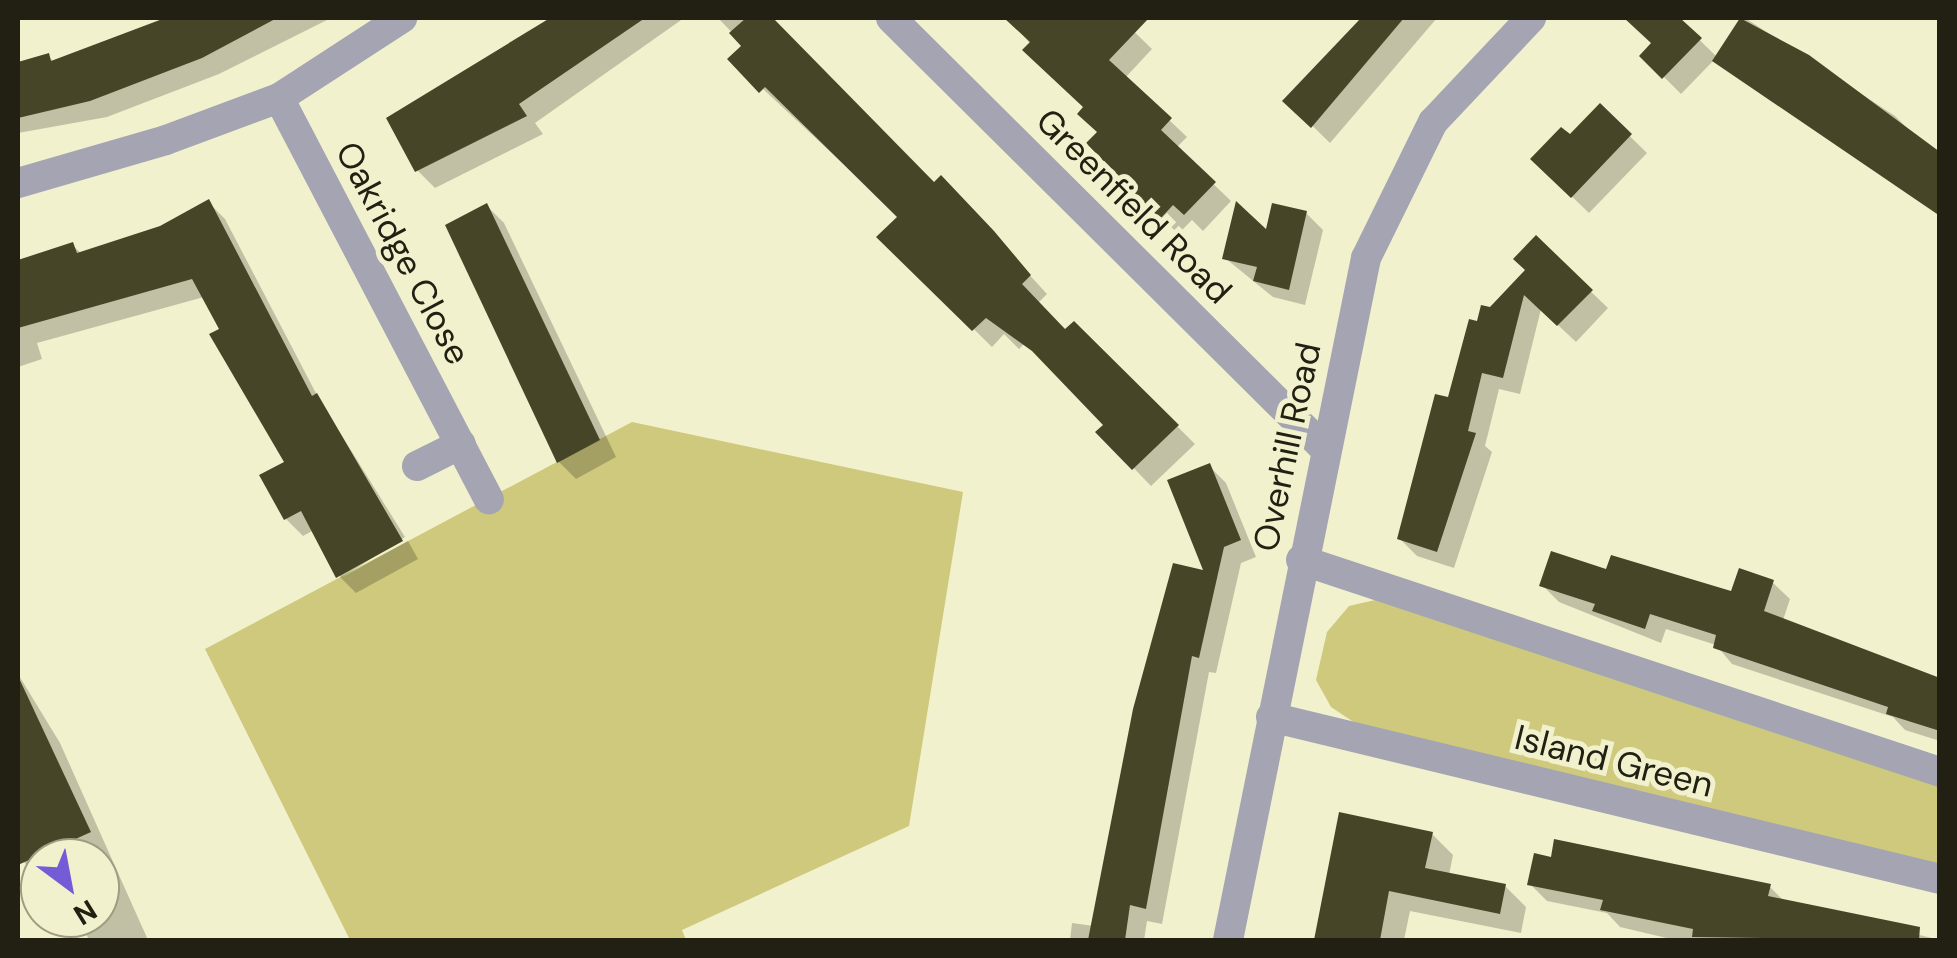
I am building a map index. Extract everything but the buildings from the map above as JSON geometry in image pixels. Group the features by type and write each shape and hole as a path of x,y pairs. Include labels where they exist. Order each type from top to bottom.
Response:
{"street":[{"path":"18,183 166,140 279,98 402,18"},
{"name":"Greenfield Road","path":"891,18 1324,448"},
{"name":"Overhill Road","path":"1228,940 1301,560 1366,258 1433,122 1530,18"},
{"name":"Oakridge Close","path":"279,98 489,499"},
{"path":"417,466 461,444"},
{"path":"1301,560 1940,772"},
{"name":"Island Green","path":"1271,717 1940,879"}],"shaded area":[{"path":"632,422 963,492 909,826 682,930 686,940 350,940 205,649"},
{"path":"1375,600 1939,784 1939,866 1355,723 1331,707 1316,680 1327,632 1349,606"}]}
